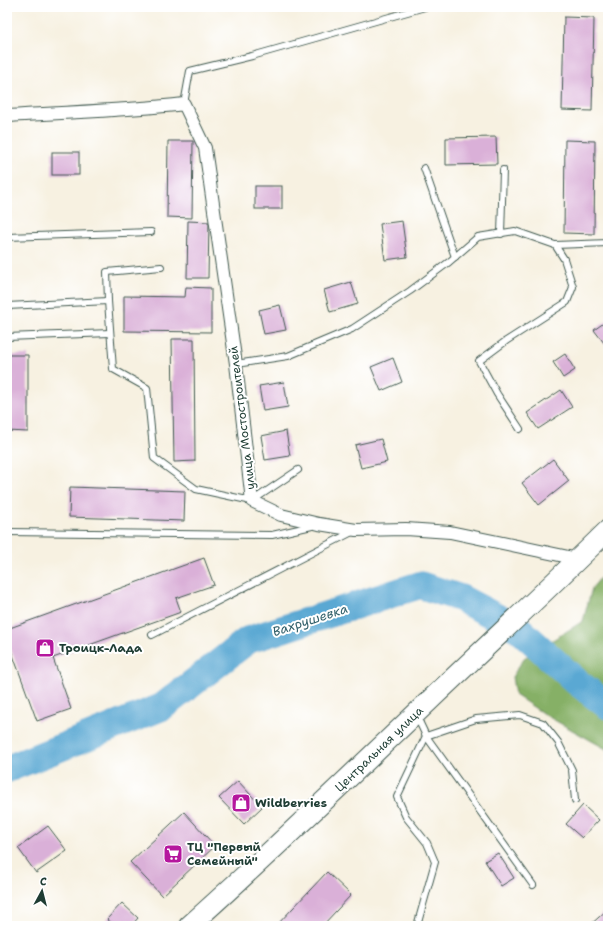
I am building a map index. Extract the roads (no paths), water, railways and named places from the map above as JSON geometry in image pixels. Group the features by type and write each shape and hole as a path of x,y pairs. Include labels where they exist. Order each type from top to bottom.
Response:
{"highway":[{"name":"Центральная улица","path":"189,926 246,875 608,530"}],"street":[{"path":"7,116 139,109 184,104"},
{"name":"улица Мостостроителей","path":"184,104 205,148 236,364 252,500 281,515 319,524 356,530 450,532 578,559"}],"lane":[{"path":"184,104 190,71 252,56 425,7"},
{"path":"424,168 455,257"},
{"path":"501,234 503,170"},
{"path":"236,364 288,356 352,329 410,291 455,257 478,237 515,231 555,245 608,243"},
{"path":"7,237 151,232"},
{"path":"520,430 497,394 479,361 567,302 573,287 564,259 555,245"},
{"path":"161,267 107,272 113,369 147,388 154,458 196,489 252,500 298,470"},
{"path":"7,306 108,301"},
{"path":"7,337 110,332"},
{"path":"7,532 272,535 319,524"},
{"path":"152,635 356,530"},
{"path":"415,714 426,736 533,885"},
{"path":"417,926 435,862 427,843 406,817 397,797 426,736 476,719 520,715 543,723 558,742 572,770 575,800"}],"waterway":[{"name":"Вахрушевка","path":"7,769 162,707 248,640 420,585 460,598 519,629 577,682 608,706"}],"place":[{"name":"Троицк-Лада","path":"45,648"},
{"name":"Wildberries","path":"241,803"},
{"name":"ТЦ \"Первый Семейный\"","path":"173,854"}]}
